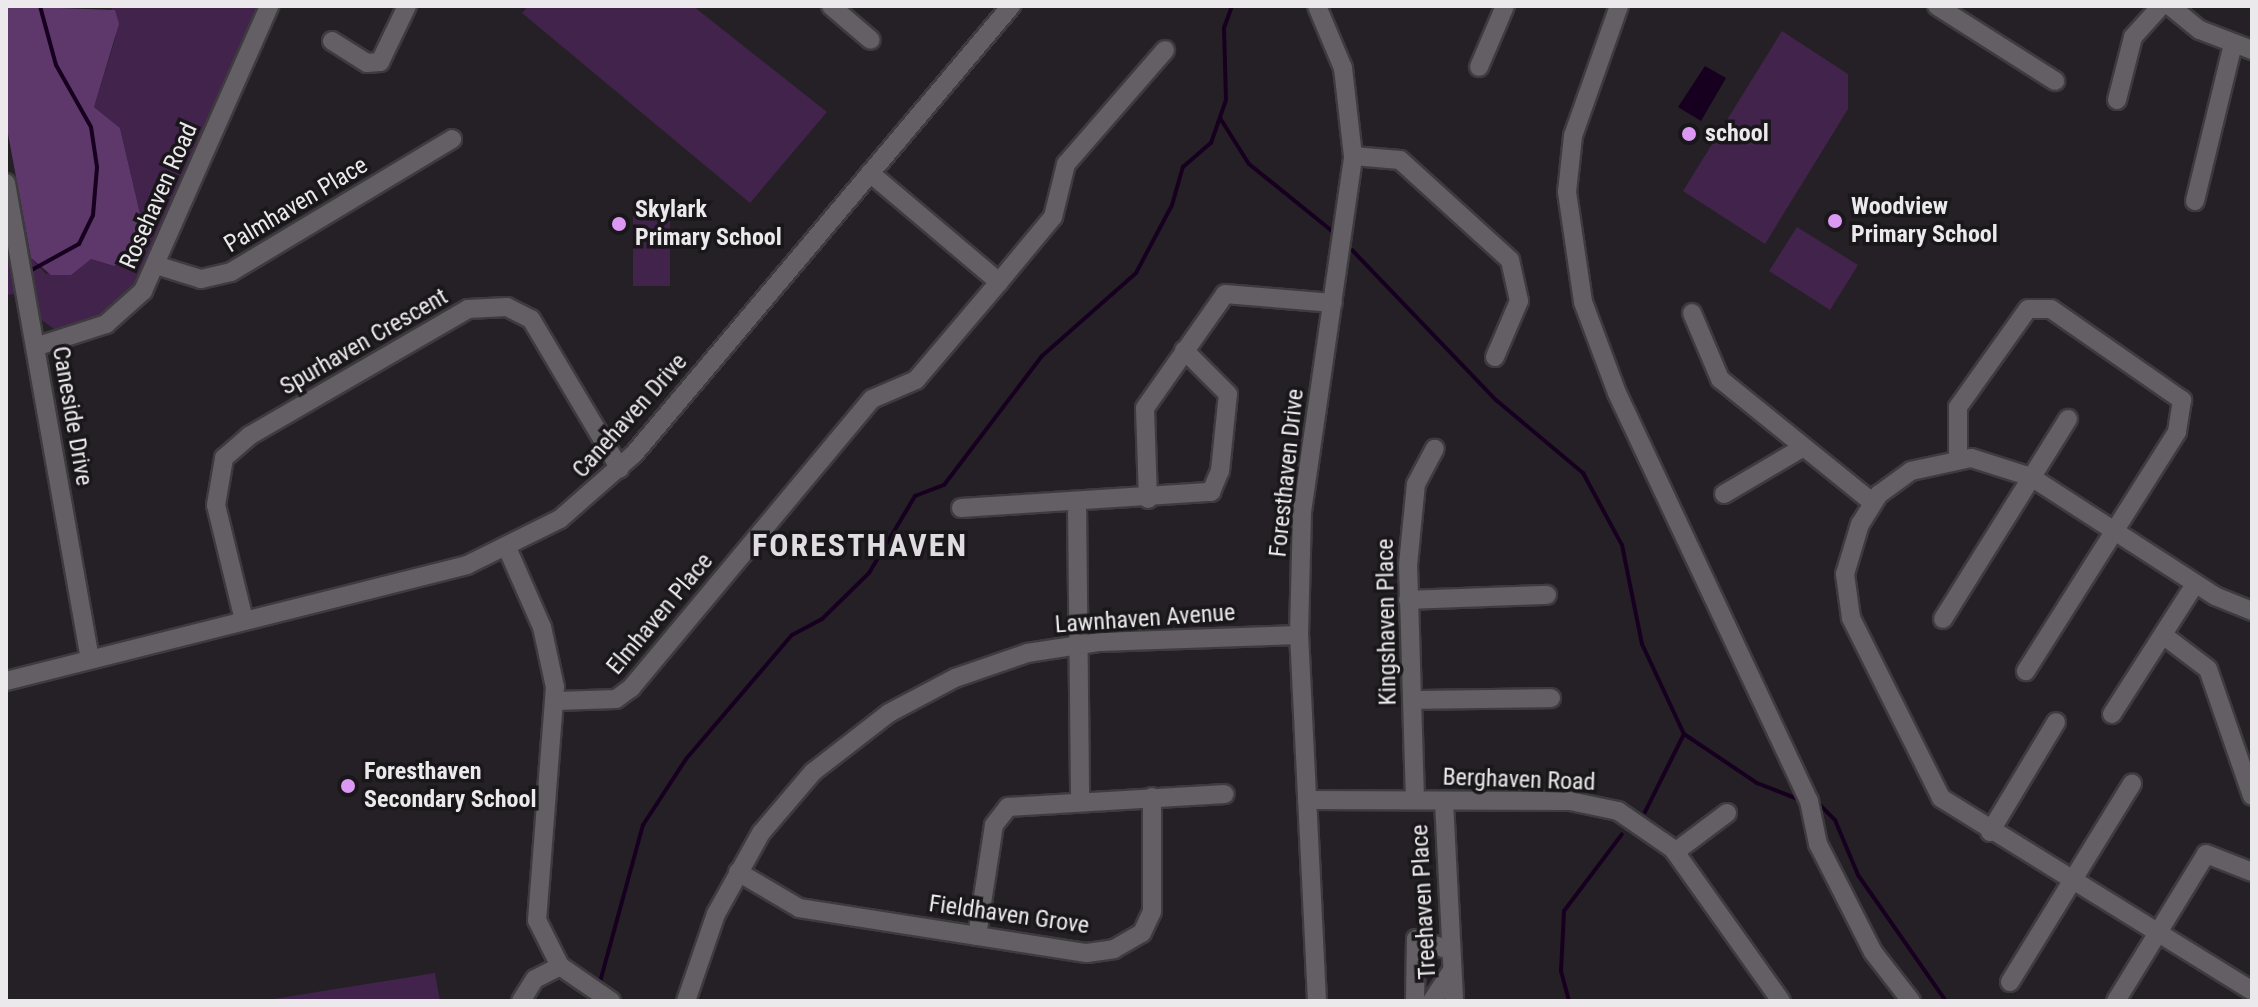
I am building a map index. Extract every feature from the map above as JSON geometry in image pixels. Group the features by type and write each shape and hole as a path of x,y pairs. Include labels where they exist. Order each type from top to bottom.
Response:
{"street":[{"name":"Rosehaven Road","path":"35,347 117,318 156,265 269,6"},
{"path":"332,41 367,63 380,62 407,6"},
{"path":"831,6 871,40"},
{"name":"Canehaven Drive","path":"6,681 508,550 560,519 620,469 1011,6"},
{"name":"Foresthaven Drive","path":"1317,6 1343,68 1353,156 1302,512 1299,635 1317,1001"},
{"path":"1479,67 1505,6"},
{"path":"1619,6 1573,136 1567,192 1583,302 1617,393 1809,801 1818,844 1873,952 1911,1001"},
{"path":"1937,6 1959,12 2055,81"},
{"path":"2117,100 2133,37 2161,6"},
{"path":"2170,6 2233,44 2252,50"},
{"path":"2195,201 2233,44"},
{"name":"Elmhaven Place","path":"556,701 622,696 872,399 916,380 999,282 1053,217 1066,164 1165,50"},
{"name":"Palmhaven Place","path":"156,265 201,279 231,272 452,139"},
{"path":"1353,156 1400,160 1510,260 1519,301 1495,357"},
{"path":"870,173 999,282"},
{"name":"Caneside Drive","path":"6,183 90,658"},
{"path":"1148,499 1143,415 1184,350 1230,292 1333,303"},
{"name":"Spurhaven Crescent","path":"244,620 216,505 224,458 249,436 468,309 507,307 531,319 620,469"},
{"path":"1958,457 1956,415 1964,396 2020,313 2051,309 2182,400 2177,432 2026,671"},
{"path":"1692,313 1720,379 1872,502"},
{"path":"961,508 1205,495 1220,471 1228,394 1184,350"},
{"path":"1943,619 2068,419"},
{"path":"1724,494 1802,448"},
{"name":"Kingshaven Place","path":"1415,800 1408,600 1416,484 1435,449"},
{"path":"2252,611 2195,584 2031,477 1958,457 1911,471 1872,502 1846,560 1851,618 1933,789 1990,832 2252,991"},
{"path":"1077,503 1075,646 1080,800"},
{"path":"508,550 542,627 556,701 537,920 560,966 611,1001"},
{"path":"2112,714 2195,584"},
{"path":"1408,600 1547,595"},
{"name":"Lawnhaven Avenue","path":"686,1001 738,872 797,789 889,713 988,666 1075,646 1299,635"},
{"path":"2163,635 2208,669 2252,796"},
{"path":"1412,700 1551,698"},
{"path":"1990,832 2056,722"},
{"path":"2010,982 2132,784"},
{"path":"977,936 1000,813 1015,803 1225,794"},
{"name":"Fieldhaven Grove","path":"738,872 799,908 1087,953 1132,941 1152,912 1152,797"},
{"name":"Berghaven Road","path":"1307,800 1597,804 1636,819 1675,852 1781,1001"},
{"name":"Treehaven Place","path":"1444,801 1450,973 1454,1001"},
{"path":"1675,852 1727,813"},
{"path":"2116,1001 2206,854 2252,872"},
{"path":"1415,1001 1416,939 1449,950"},
{"path":"521,1001 535,979 560,966"},
{"path":"1432,1001 1450,973"}],"shaded area":[{"path":"6,6 115,10 119,24 94,107 120,128 144,231 128,259 114,266 91,259 71,275 51,275 31,258 6,123"},
{"path":"111,6 260,6 139,279 100,317 54,329 40,319 36,291 6,295 6,263 31,258 46,274 91,259 114,266 128,259 144,231 120,128 94,107 116,36"},
{"path":"528,6 693,6 827,112 750,203 522,13"},
{"path":"1782,31 1848,74 1848,109 1765,244 1683,191"},
{"path":"1705,66 1726,78 1701,121 1678,107"},
{"path":"633,213 670,213 670,286 633,286"},
{"path":"1797,227 1858,265 1830,310 1769,271"},
{"path":"435,973 440,1001 261,1001"}],"waterway":[{"path":"28,272 79,244 93,215 97,167 91,127 56,65 40,6"},
{"path":"600,982 643,825 686,759 792,635 822,619 869,573 915,496 944,485 1042,356 1136,273 1172,205 1183,167 1211,143 1226,100 1224,28 1232,6"},
{"path":"1220,118 1249,164 1332,231"},
{"path":"1352,250 1496,400 1583,473 1622,545 1642,644 1684,734 1645,812"},
{"path":"1684,734 1757,783 1803,801"},
{"path":"1816,801 1835,820 1858,875 1946,1001"},
{"path":"1569,1001 1561,971 1564,911 1622,834"}],"place":[{"name":"school","path":"1689,134"},
{"name":"Woodview Primary School","path":"1835,221"},
{"name":"Skylark Primary School","path":"619,224"},
{"name":"Foresthaven Secondary School","path":"348,786"}],"district":[{"name":"FORESTHAVEN","path":"860,545"}]}
